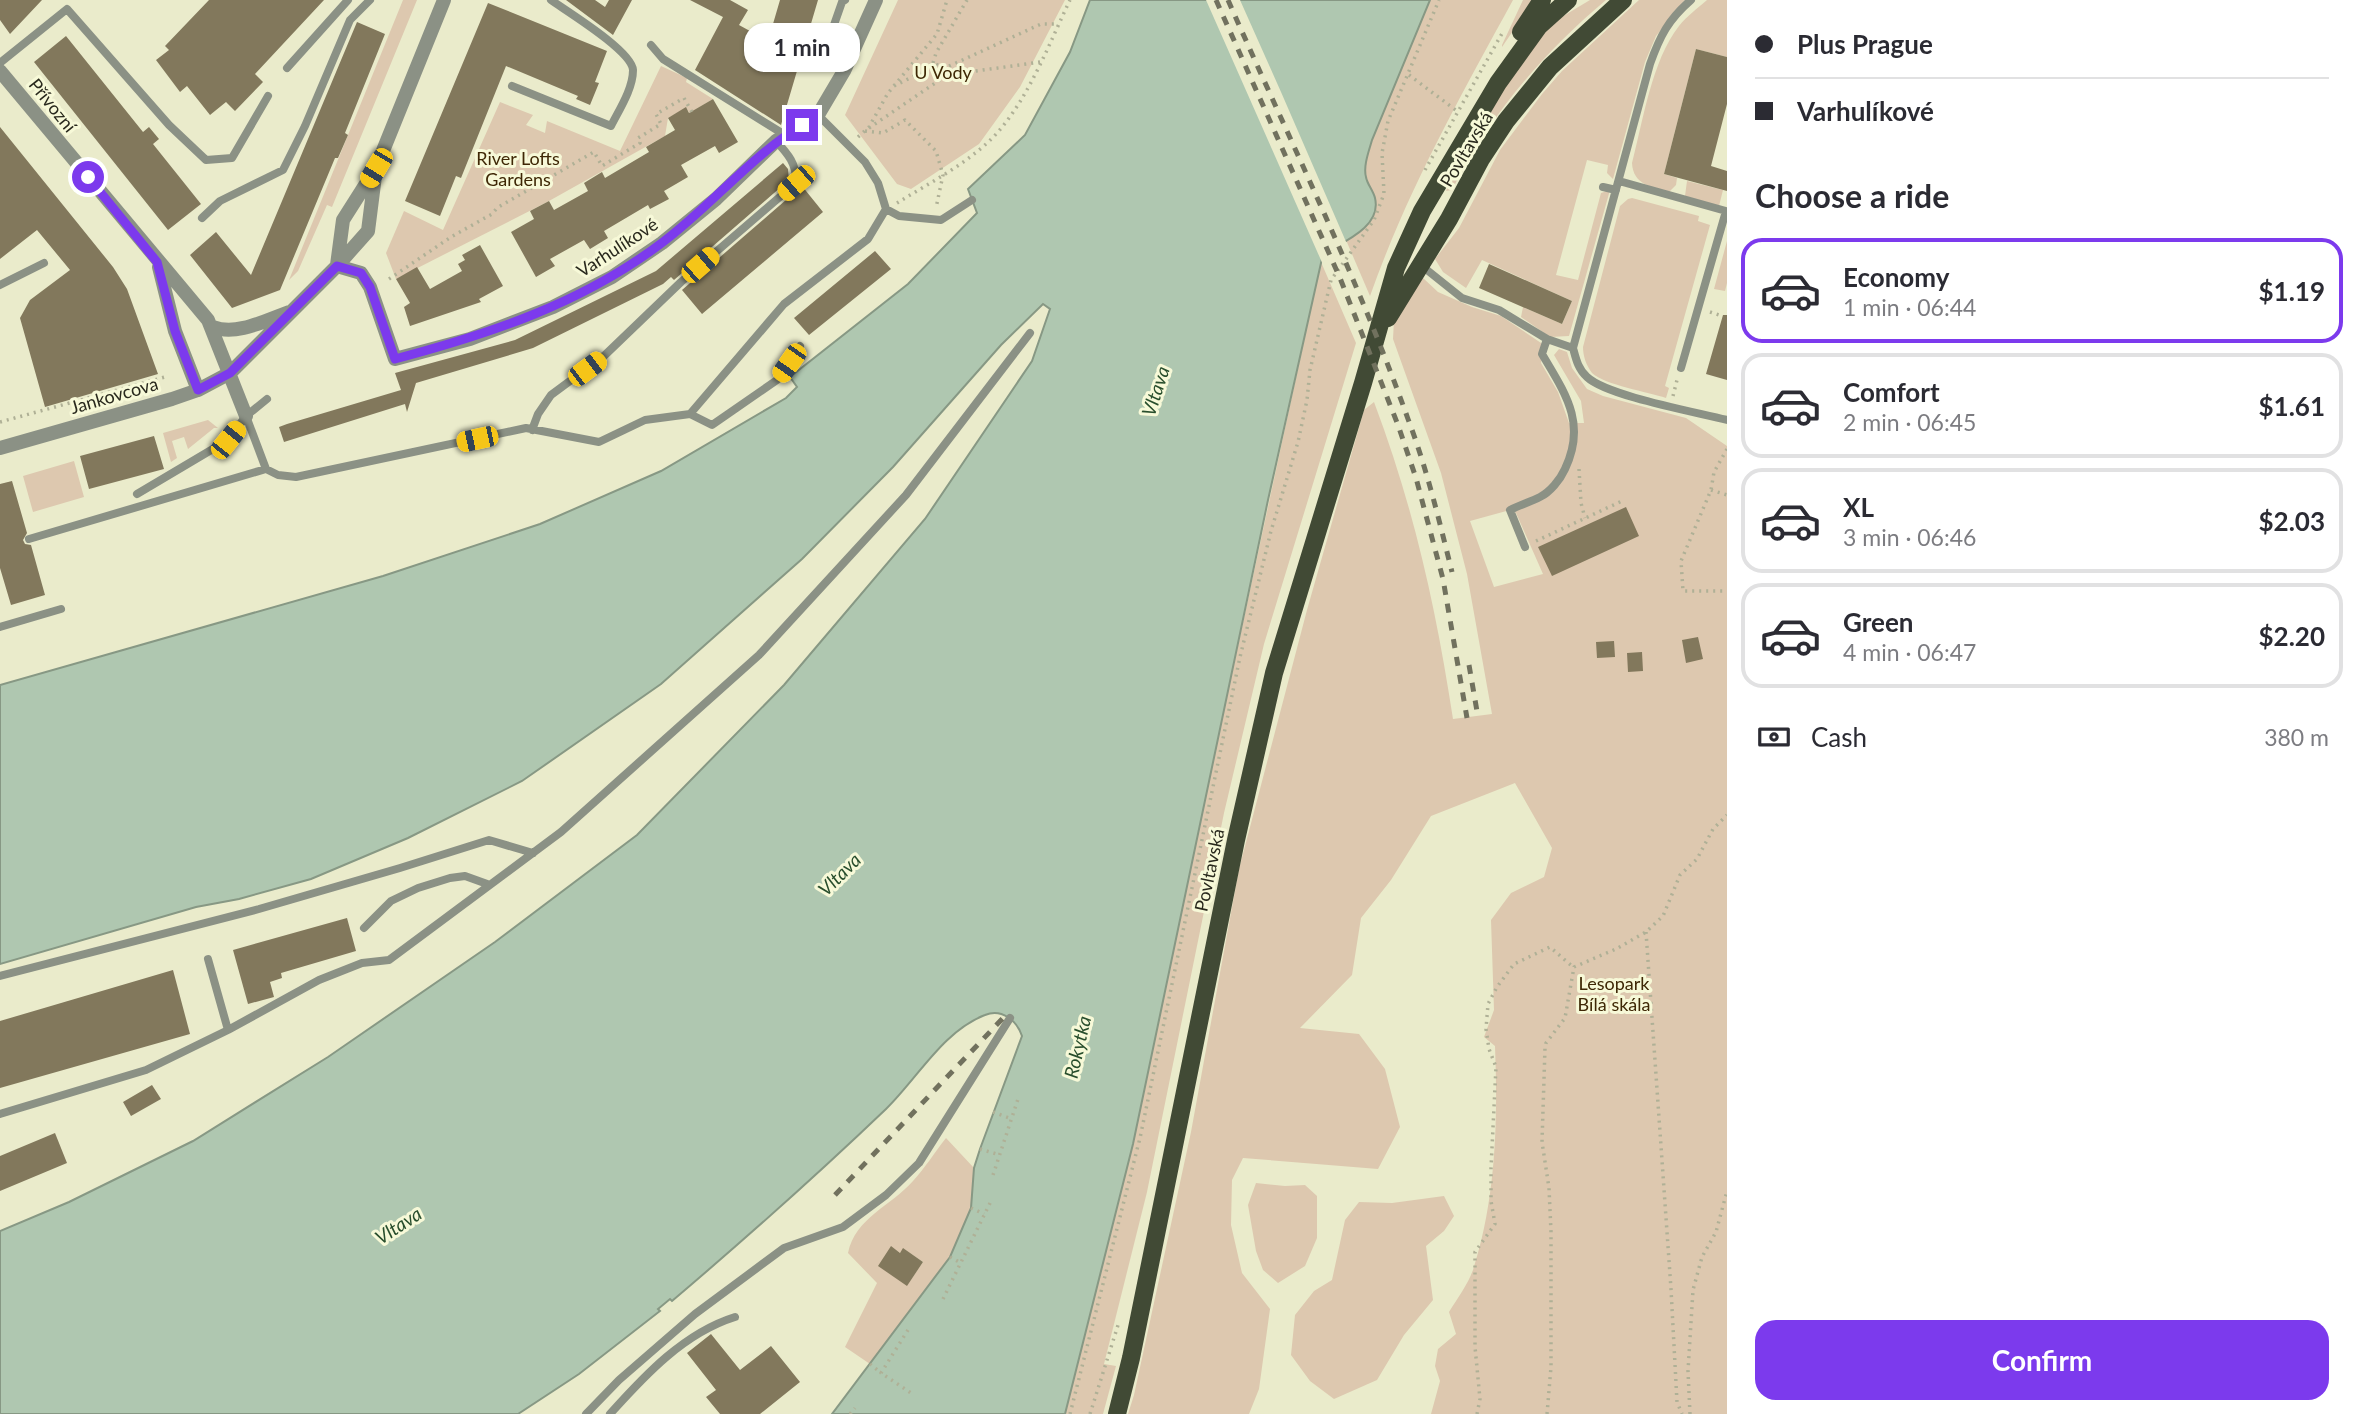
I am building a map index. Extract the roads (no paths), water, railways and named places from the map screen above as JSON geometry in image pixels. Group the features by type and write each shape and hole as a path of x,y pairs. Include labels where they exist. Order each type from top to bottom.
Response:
{"main road":[{"path":"1464,139 1503,62 1542,0"},
{"name":"Povltavská","path":"1117,1414 1131,1358 1236,840 1274,673 1396,268 1422,211 1516,56 1539,26 1568,0"},
{"name":"Povltavská","path":"1374,342 1419,264 1449,219 1488,148 1521,103 1568,50 1623,0"}],"street":[{"name":"Jankovcova","path":"337,266 344,220 376,168 444,0"},
{"name":"Varhulíkové","path":"337,266 361,273 370,287 395,359 470,339 553,307 612,277 662,243 716,199 780,138 818,115 844,71 876,0"},
{"name":"Přívozní","path":"0,71 213,327 230,373"},
{"name":"Jankovcova","path":"0,447 198,390 230,373 337,266 368,230 376,168"},
{"name":"Přívozní","path":"157,262 175,331 198,390"},
{"name":"Jankovcova","path":"213,327 222,331 242,329 294,310"},
{"path":"230,373 246,416"}],"lane":[{"path":"287,68 348,0"},
{"path":"202,218 220,201 283,170 305,126 350,20 370,0"},
{"path":"512,86 611,127 631,85 633,68 624,53 551,0"},
{"path":"844,71 828,42 845,0"},
{"path":"1691,0 1675,15 1660,36 1573,348 1578,367 1605,389 1727,420"},
{"path":"0,63 67,9 169,125 206,160 232,158 268,96"},
{"path":"532,429 551,395 605,355 681,282 796,183 796,170 780,138 663,59 651,45"},
{"path":"818,115 865,162 878,183 886,209 899,216 941,220 972,200"},
{"path":"1619,181 1726,212 1681,368"},
{"path":"1603,187 1616,190"},
{"path":"690,414 784,304 868,239 886,209"},
{"path":"0,285 44,263"},
{"path":"1419,264 1462,298 1499,310 1547,339 1573,348"},
{"path":"0,1114 146,1070 228,1030 320,980 362,963 389,960 534,853 561,832 759,654 906,495 1030,333"},
{"path":"1525,547 1510,510 1542,496 1561,478 1570,458 1576,430 1564,389 1542,354 1547,339"},
{"path":"29,539 266,470 278,475 296,477 532,429 599,442 645,420 690,414 712,425 777,380 800,346"},
{"path":"137,494 228,440 246,416 267,399"},
{"path":"246,416 266,470"},
{"path":"0,627 61,609"},
{"path":"0,976 259,909 489,840 534,853"},
{"path":"364,928 391,901 450,877 465,876 490,885"},
{"path":"208,959 228,1030"},
{"path":"586,1414 619,1380 695,1314 784,1248 843,1227 886,1195 919,1163 1010,1018"},
{"path":"610,1414 650,1370 711,1325 735,1317"}],"water":[{"path":"1090,0 1430,0 1368,154 1365,173 1375,198 1373,217 1350,239 1323,254 1268,500 1133,1144 1065,1414 832,1414 950,1257 971,1208 974,1168 1022,1036 1008,1017 991,1013 970,1022 956,1032 860,1134 672,1301 670,1299 658,1309 660,1311 579,1374 518,1414 0,1414 0,1231 69,1202 193,1141 328,1057 495,942 637,835 784,685 925,519 1032,361 1050,309 1043,304 1001,345 893,467 802,559 661,684 522,781 408,838 311,879 239,899 196,907 0,964 0,685 383,576 540,524 661,471 786,398 797,387 790,377 908,284 977,213 968,189 1025,135 1070,52","holes":["1259,84 1272,86 1273,99 1257,101 1255,98"]}],"railway":[{"path":"1216,0 1340,278 1398,425 1416,478 1443,579 1467,718"},
{"path":"1228,0 1345,260 1388,366 1421,457 1452,572"},
{"path":"1469,665 1478,717"},
{"path":"835,1195 1005,1016"}],"park label":[{"name":"U Vody","path":"943,72"},
{"name":"River Lofts Gardens","path":"518,168"},
{"name":"Lesopark Bílá skála","path":"1614,993"}],"water label":[{"name":"Vltava","path":"1155,391"},
{"name":"Vltava","path":"839,874"},
{"name":"Rokytka","path":"1077,1047"},
{"name":"Vltava","path":"398,1225"}]}
